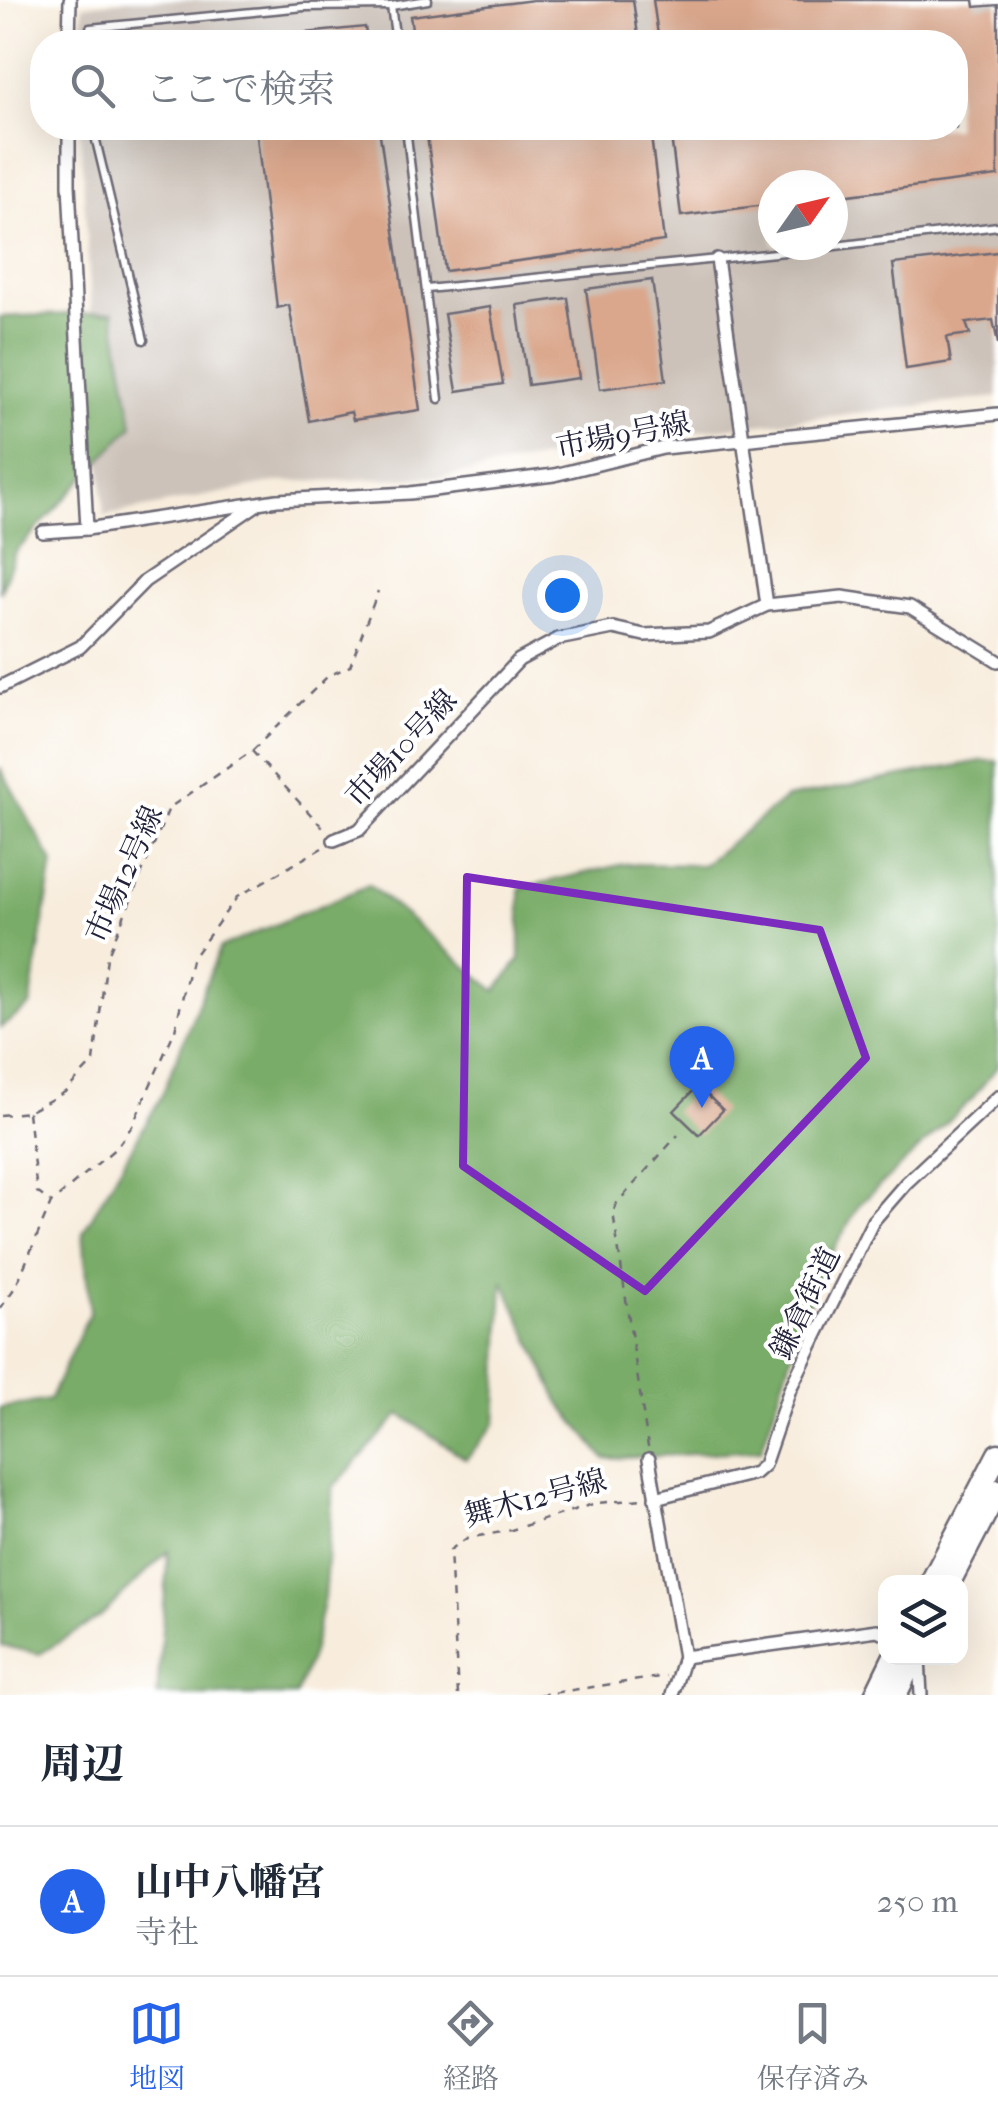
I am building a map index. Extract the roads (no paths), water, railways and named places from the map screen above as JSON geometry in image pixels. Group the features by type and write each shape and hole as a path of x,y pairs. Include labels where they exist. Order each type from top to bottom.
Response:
{"highway":[{"path":"936,1575 998,1454"},
{"path":"954,1575 998,1490"},
{"path":"875,1695 890,1665"},
{"path":"896,1695 912,1665"}],"street":[{"path":"70,0 70,30"},
{"path":"69,140 87,528"},
{"path":"716,259 767,605"},
{"name":"市場9号線","path":"43,532 258,504 410,493 554,475 664,448 998,414"},
{"path":"0,687 80,648 145,581 258,504"},
{"name":"市場10号線","path":"334,840 359,830 519,660 558,639 613,628 644,635 709,632 767,605 842,597 910,608 998,662"},
{"name":"鎌倉街道","path":"654,1498 755,1473 764,1465 790,1389 873,1221 906,1183 998,1096"},
{"path":"650,1459 654,1498"},
{"name":"舞木12号線","path":"654,1498 684,1657"},
{"path":"672,1695 684,1657 878,1630"},
{"path":"917,1665 922,1695"}],"lane":[{"path":"90,30 428,0"},
{"path":"391,6 394,30"},
{"path":"95,140 144,340"},
{"path":"408,140 439,399"},
{"path":"427,289 998,226"}],"place":[{"name":"山中八幡宮","path":"702,1108"}]}
